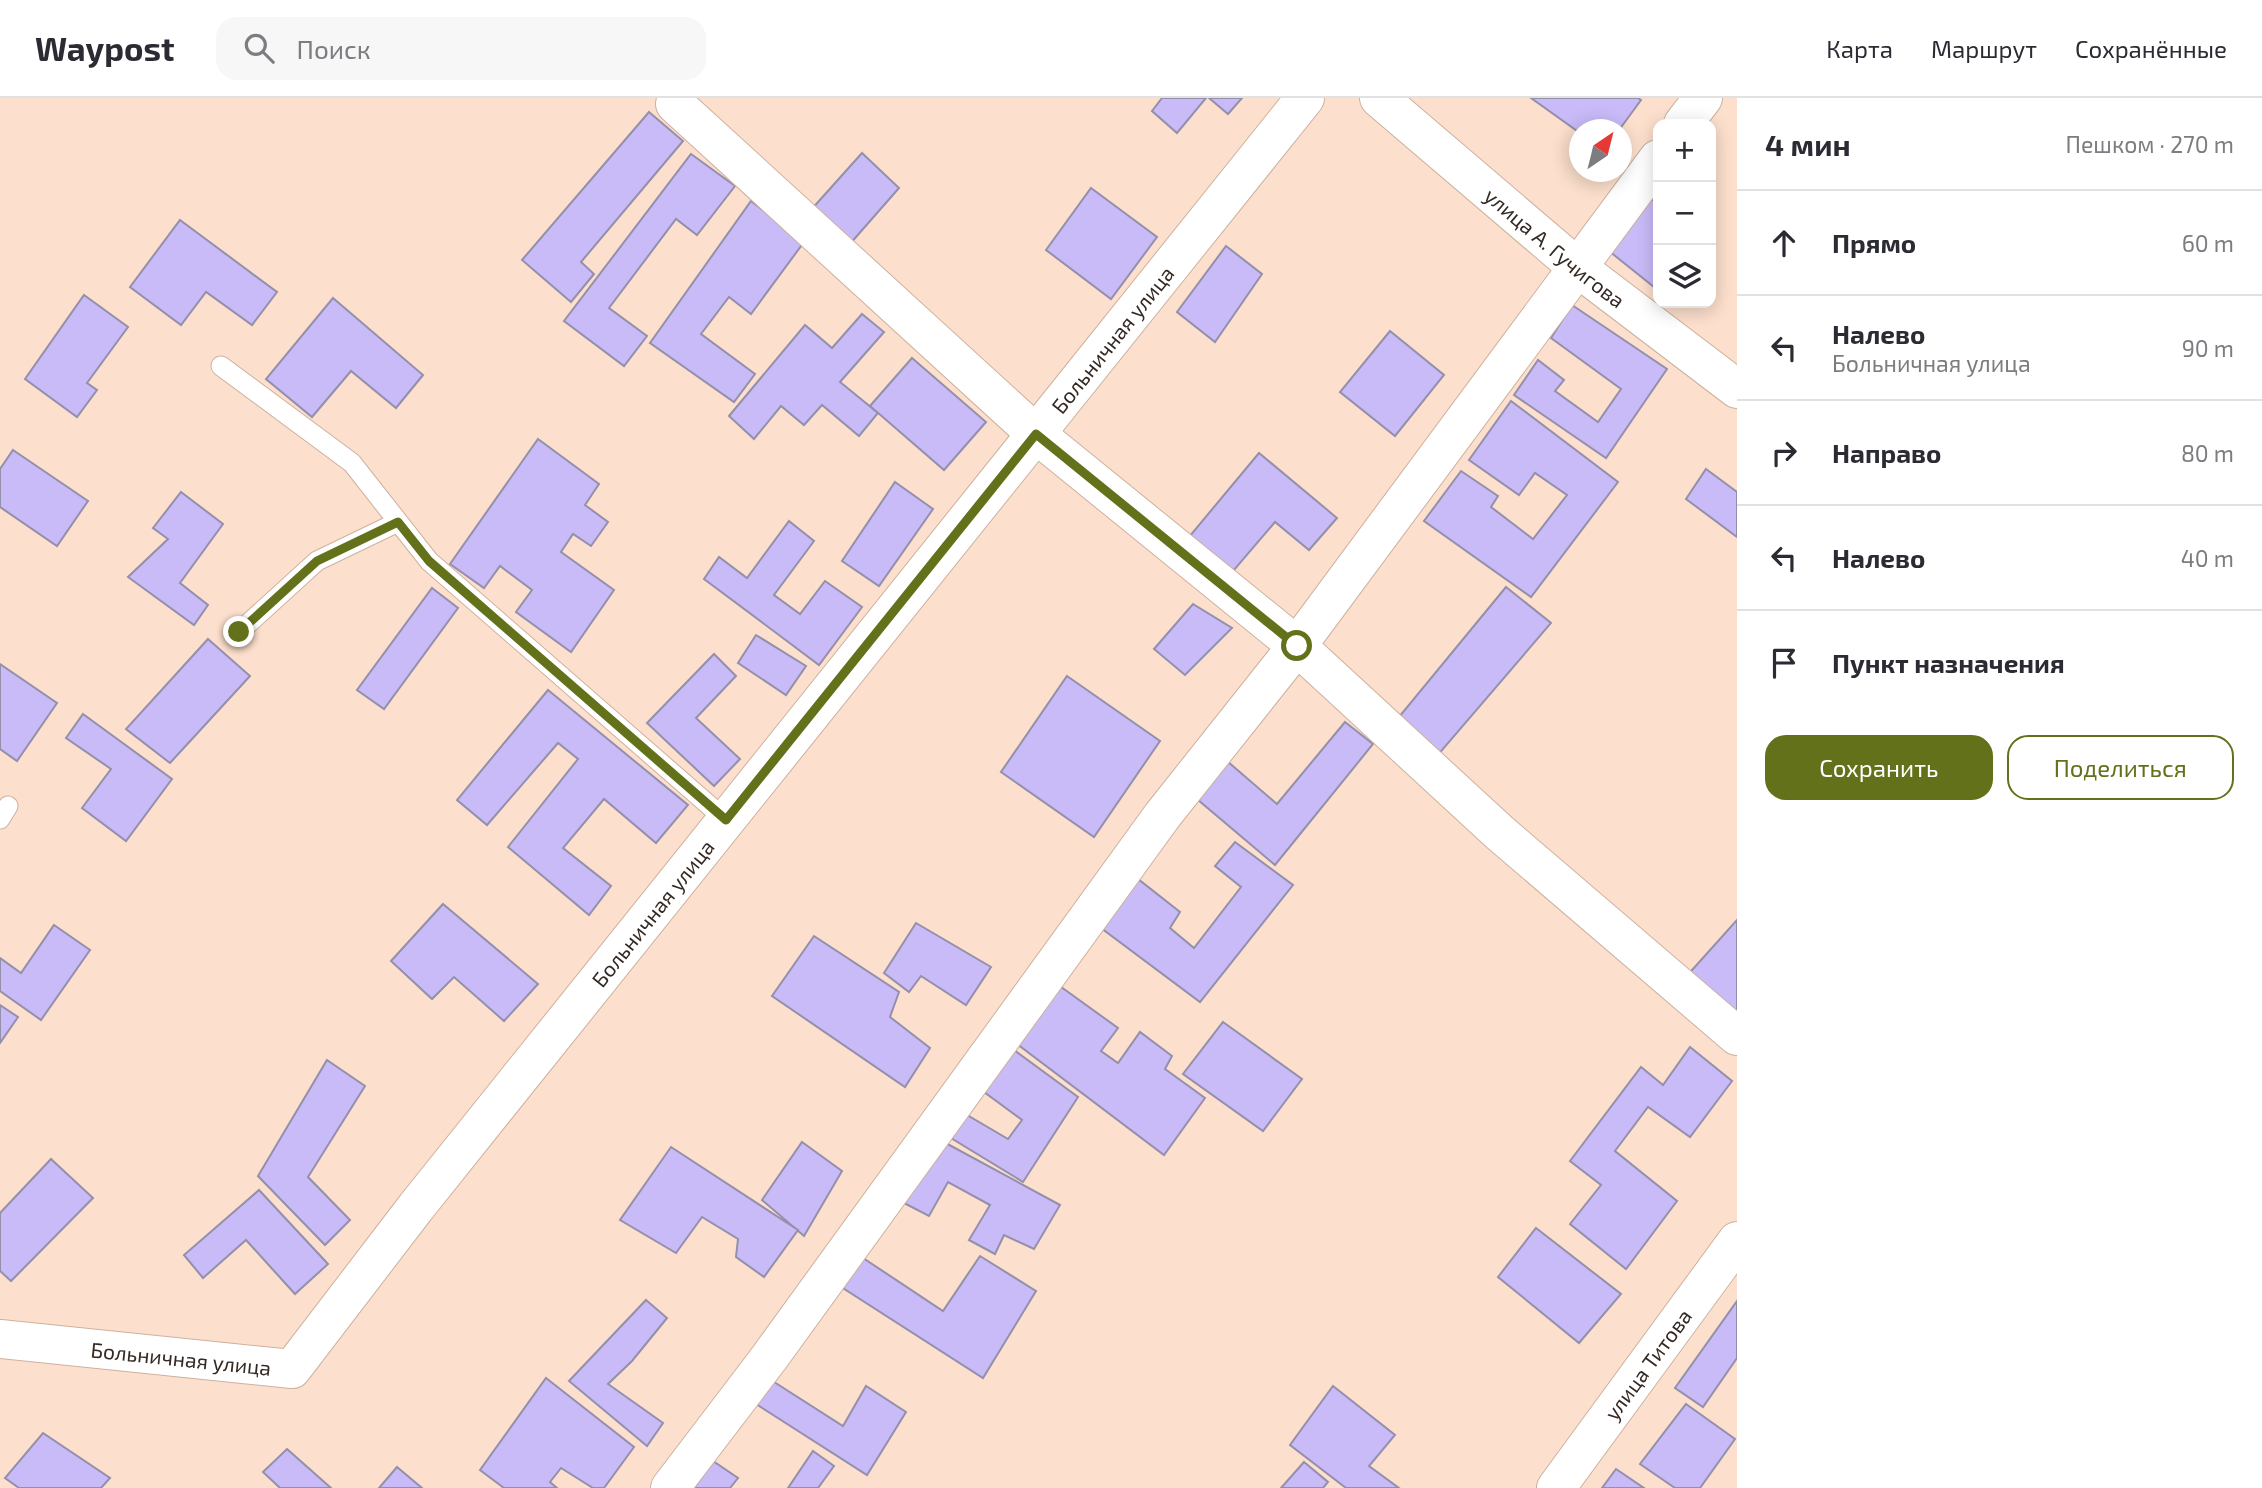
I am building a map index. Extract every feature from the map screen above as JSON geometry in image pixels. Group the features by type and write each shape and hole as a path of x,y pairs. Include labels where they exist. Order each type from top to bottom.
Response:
{"street":[{"name":"Больничная улица","path":"0,1339 292,1369 424,1196 1305,98"},
{"name":"улица А. Гучигова","path":"1379,98 1578,268 1737,389"},
{"path":"1688,119 1703,98"},
{"path":"675,104 1036,434 1297,646 1500,832 1737,1036"},
{"path":"670,1488 769,1358 1162,816 1297,646 1653,166"},
{"name":"улица Титова","path":"1556,1488 1737,1241"}],"lane":[{"path":"221,366 352,463 429,561 726,820"},
{"path":"239,632 317,561 398,522"}],"building":[{"path":"1162,98 1206,98 1177,133 1152,111"},
{"path":"1209,98 1242,98 1228,114"},
{"path":"1531,98 1641,100 1627,119 1569,119 1569,125"},
{"path":"649,112 683,141 581,262 594,274 571,302 522,260"},
{"path":"862,153 899,188 849,245 810,211"},
{"path":"691,154 735,186 697,235 676,219 609,308 647,336 624,366 564,321"},
{"path":"1091,188 1157,237 1111,299 1046,250"},
{"path":"1650,198 1653,200 1653,286 1609,251"},
{"path":"751,201 804,242 751,314 729,297 701,334 755,374 734,402 650,343"},
{"path":"180,220 277,292 252,325 206,292 181,325 130,287"},
{"path":"1226,246 1262,274 1215,342 1177,312"},
{"path":"84,295 128,327 87,383 97,390 77,417 25,379"},
{"path":"333,298 423,375 396,408 351,371 312,417 266,379"},
{"path":"1572,305 1667,369 1606,458 1514,395 1538,360 1564,380 1555,391 1598,422 1621,389 1551,338"},
{"path":"862,314 884,332 840,382 878,413 859,436 822,405 804,425 781,406 754,439 729,416 805,325 832,348"},
{"path":"1390,331 1444,375 1395,436 1340,392"},
{"path":"912,358 986,422 944,470 870,406"},
{"path":"1511,401 1618,482 1531,597 1424,521 1461,471 1498,496 1491,507 1533,539 1567,495 1535,473 1519,495 1469,460"},
{"path":"538,439 599,484 585,505 608,522 591,546 573,534 561,552 614,590 571,652 516,612 532,590 500,566 484,588 450,564"},
{"path":"13,450 88,501 57,546 0,507 0,469"},
{"path":"1259,453 1337,518 1309,550 1275,522 1228,577 1184,543"},
{"path":"1706,469 1737,492 1737,537 1686,499"},
{"path":"895,482 933,509 879,586 842,561"},
{"path":"181,492 223,524 180,583 208,605 194,625 128,577 168,539 153,528"},
{"path":"789,521 814,541 774,595 800,614 825,581 862,607 819,665 704,579 719,557 747,578"},
{"path":"1506,587 1551,623 1437,756 1394,723"},
{"path":"432,588 458,608 384,709 357,690"},
{"path":"1193,604 1232,628 1185,675 1154,649"},
{"path":"756,635 806,666 786,695 738,663"},
{"path":"208,639 250,676 170,763 126,729"},
{"path":"714,654 736,676 696,718 740,759 714,786 647,723"},
{"path":"0,664 57,703 17,761 0,749"},
{"path":"1067,676 1160,741 1094,837 1001,772"},
{"path":"548,690 688,805 656,843 604,799 563,848 611,886 589,915 508,847 578,759 558,743 487,825 457,800"},
{"path":"83,714 172,779 126,841 82,808 111,769 66,738"},
{"path":"1345,722 1373,744 1275,865 1197,799 1227,761 1277,804"},
{"path":"1235,842 1293,885 1200,1002 1101,928 1138,879 1180,912 1170,928 1194,948 1241,887 1215,866"},
{"path":"443,904 538,984 504,1021 454,977 432,999 391,961"},
{"path":"1737,920 1737,1025 1684,979"},
{"path":"916,923 991,967 966,1005 921,976 909,992 884,973"},
{"path":"54,925 90,950 41,1020 0,991 0,958 21,973"},
{"path":"814,936 899,992 890,1017 930,1048 905,1087 772,996"},
{"path":"1057,984 1118,1028 1101,1051 1118,1063 1140,1032 1172,1056 1165,1069 1205,1098 1164,1155 1013,1041"},
{"path":"0,1005 18,1017 0,1043"},
{"path":"1223,1022 1302,1079 1263,1131 1183,1074"},
{"path":"1010,1047 1078,1097 1023,1182 946,1135 962,1112 1008,1139 1022,1120 980,1089"},
{"path":"1690,1047 1732,1081 1690,1137 1648,1107 1615,1151 1677,1201 1626,1269 1570,1224 1601,1185 1570,1161 1641,1067 1663,1085"},
{"path":"327,1060 365,1086 308,1177 350,1220 325,1245 258,1176"},
{"path":"942,1141 1060,1205 1034,1249 1004,1235 995,1254 969,1240 990,1205 948,1182 929,1216 904,1203"},
{"path":"802,1142 842,1171 804,1236 762,1200"},
{"path":"671,1147 798,1230 764,1277 736,1257 738,1239 702,1217 676,1253 620,1220"},
{"path":"51,1159 93,1198 11,1281 0,1271 0,1213"},
{"path":"259,1190 328,1264 295,1294 246,1240 203,1278 184,1255"},
{"path":"1536,1228 1621,1294 1579,1343 1498,1277"},
{"path":"857,1254 943,1311 980,1256 1036,1291 983,1378 835,1283"},
{"path":"646,1300 667,1318 632,1361 608,1384 663,1423 647,1446 569,1381"},
{"path":"1737,1301 1737,1358 1703,1407 1675,1388"},
{"path":"546,1378 634,1447 604,1488 593,1488 561,1468 550,1482 557,1488 504,1488 480,1470"},
{"path":"771,1380 843,1426 866,1386 906,1412 867,1475 756,1404"},
{"path":"1333,1386 1395,1435 1369,1466 1399,1488 1346,1488 1290,1445"},
{"path":"1686,1404 1735,1439 1700,1488 1675,1488 1640,1464"},
{"path":"43,1433 110,1478 101,1488 19,1488 5,1478"},
{"path":"287,1449 331,1488 280,1488 263,1472"},
{"path":"813,1451 834,1466 818,1488 788,1488"},
{"path":"713,1461 738,1478 730,1488 694,1488"},
{"path":"1304,1462 1328,1482 1323,1488 1281,1488"},
{"path":"397,1467 422,1488 379,1488"},
{"path":"1616,1469 1644,1488 1602,1488"}],"route":[{"path":"239,632 317,561 398,522 429,561 726,820 1036,434 1297,646"}]}
